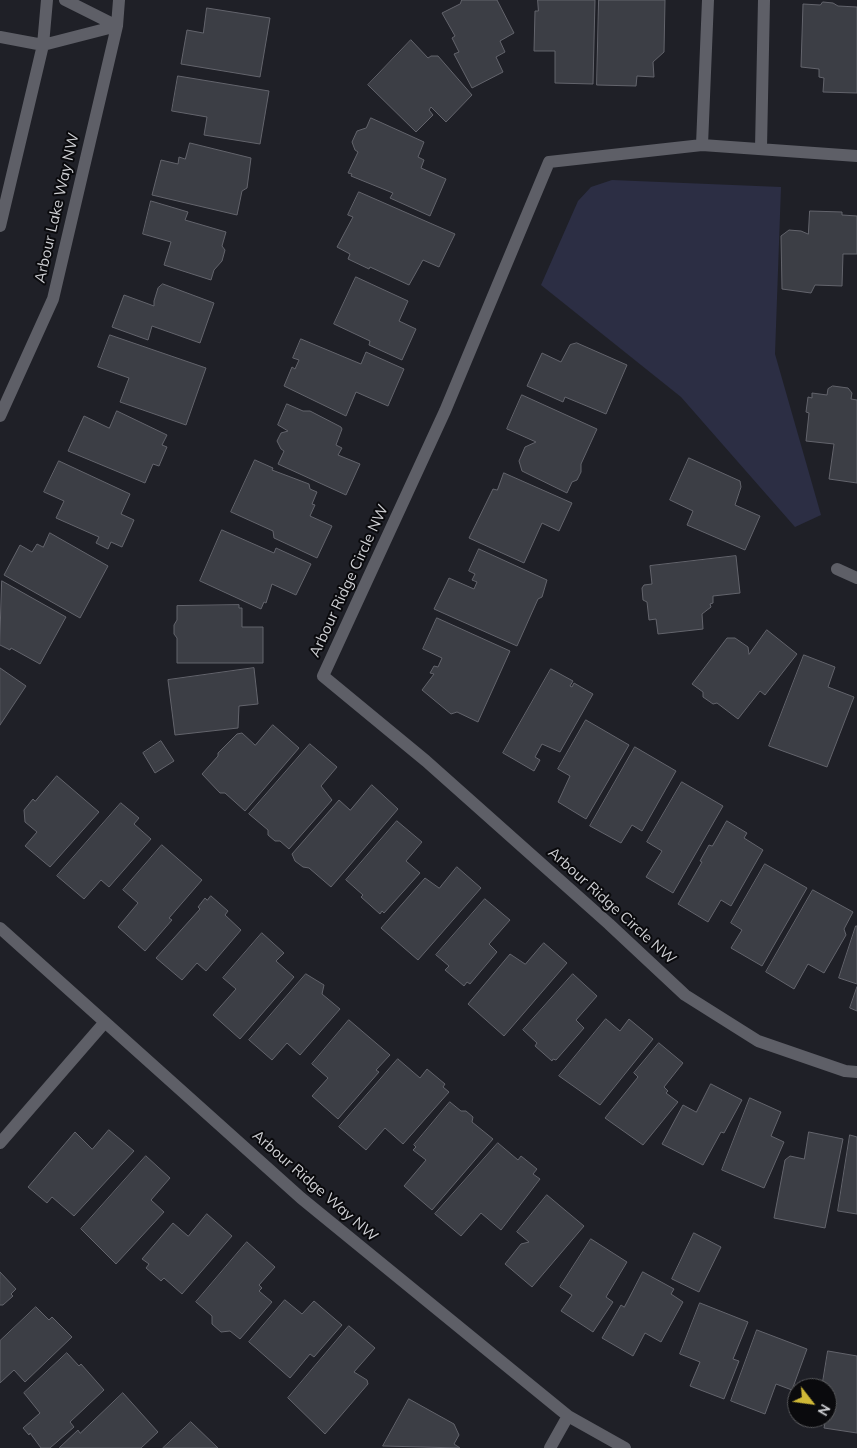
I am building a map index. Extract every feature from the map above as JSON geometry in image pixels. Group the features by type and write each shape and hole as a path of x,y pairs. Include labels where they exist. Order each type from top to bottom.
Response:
{"street":[{"path":"0,226 43,45 48,0"},
{"path":"65,0 117,26"},
{"name":"Arbour Lake Way NW","path":"0,416 53,299 117,26 119,0"},
{"path":"702,145 708,0"},
{"path":"761,148 764,0"},
{"path":"0,37 43,45 117,26"},
{"name":"Arbour Ridge Circle NW","path":"857,156 702,145 549,162 445,411 323,676 426,761 685,995 758,1041 845,1071 857,1072"},
{"path":"837,569 857,578"},
{"name":"Arbour Ridge Way NW","path":"0,928 302,1198 568,1416 625,1448"},
{"path":"0,1143 105,1022"},
{"path":"550,1448 568,1416"}],"shaded area":[{"path":"612,180 781,187 775,354 821,515 795,527 681,397 541,285 578,201 591,187"}],"building":[{"path":"462,0 497,0 514,33 500,41 505,52 496,57 503,72 472,88 454,54 459,52 452,38 455,36 442,13 460,4"},
{"path":"538,0 595,0 593,84 555,83 555,51 534,51 535,11 538,11"},
{"path":"599,0 665,0 664,52 653,62 654,77 637,76 636,86 597,85"},
{"path":"823,2 833,3 838,6 857,7 857,93 823,92 824,78 819,77 819,69 801,67 803,4 820,5"},
{"path":"207,8 270,18 260,77 181,64 187,30 203,33"},
{"path":"411,40 428,58 438,56 472,95 446,122 431,107 429,110 433,115 416,132 368,85"},
{"path":"178,76 269,91 260,144 204,135 207,117 172,111"},
{"path":"371,118 424,142 418,157 424,160 421,168 446,179 430,216 390,198 393,193 351,176 352,174 348,173 358,152 355,150 352,142 357,131 366,128"},
{"path":"190,143 251,158 247,188 242,191 237,215 152,195 161,160 178,164 179,157 185,159"},
{"path":"359,192 455,234 439,267 423,260 409,285 348,259 350,254 337,247 353,217 348,215"},
{"path":"151,201 188,212 185,220 226,232 222,246 225,250 222,261 214,270 211,280 164,265 171,242 143,234"},
{"path":"810,211 842,212 842,215 857,216 857,254 843,254 842,286 815,285 811,293 782,289 781,236 789,230 808,234"},
{"path":"356,277 408,301 399,321 416,329 402,360 369,345 370,341 334,324"},
{"path":"163,284 214,303 200,343 152,326 148,340 112,327 124,295 154,306 158,288"},
{"path":"110,335 206,368 186,425 120,402 129,378 98,367"},
{"path":"301,339 361,364 366,352 404,369 388,406 356,392 346,416 284,386 292,367 295,369 299,360 293,358"},
{"path":"577,343 627,365 606,414 565,397 563,402 527,386 542,353 561,362 570,345"},
{"path":"833,386 848,388 852,393 851,399 857,400 857,483 829,479 834,444 806,441 809,413 806,412 808,397 812,398 812,393 827,395 828,389"},
{"path":"522,395 597,429 581,464 581,472 577,480 572,482 567,493 522,471 519,461 525,447 536,442 507,429"},
{"path":"287,404 303,411 310,411 341,427 336,445 342,448 338,455 360,464 346,495 278,464 284,451 277,441 281,433 288,431 278,425"},
{"path":"117,411 167,435 162,445 167,447 159,466 153,464 145,483 68,451 84,416 109,428"},
{"path":"689,458 740,481 741,487 735,505 760,516 745,550 687,525 693,511 670,500"},
{"path":"255,460 273,468 272,470 309,484 310,489 317,492 312,504 315,505 310,516 332,526 317,558 274,538 273,531 231,512"},
{"path":"59,461 130,494 121,514 134,520 122,547 111,542 108,549 96,543 99,537 56,518 64,501 44,492"},
{"path":"504,473 572,503 559,531 542,523 524,563 469,538 493,489 497,490"},
{"path":"222,530 274,553 276,548 311,564 296,595 272,584 266,603 264,602 261,609 200,581"},
{"path":"50,533 108,566 80,618 4,575 20,545 32,552 37,544 43,547"},
{"path":"479,549 547,580 542,597 538,599 517,646 434,609 449,578 474,589 477,582 472,580 475,574 469,571"},
{"path":"736,556 740,593 713,596 713,603 710,604 711,607 702,614 703,629 658,634 656,619 649,620 647,602 643,600 642,588 644,585 652,584 650,566"},
{"path":"2,581 66,617 40,664 11,648 10,650 0,645"},
{"path":"239,605 239,608 242,608 242,627 263,627 263,663 177,663 177,638 174,634 174,625 177,620 177,606"},
{"path":"437,618 510,651 478,722 457,712 451,714 422,690 434,674 430,673 434,666 438,667 442,658 423,649"},
{"path":"767,630 797,654 765,695 760,691 738,719 717,703 713,704 703,697 703,692 692,684 727,638 735,638 748,647 749,654"},
{"path":"804,655 835,667 828,687 854,697 827,767 769,746"},
{"path":"0,668 26,686 0,725"},
{"path":"254,668 258,704 239,706 238,728 175,735 168,680"},
{"path":"551,669 573,681 570,686 572,687 574,683 593,694 560,752 542,744 535,757 540,760 534,771 503,753"},
{"path":"586,720 629,745 586,819 558,802 570,776 558,769"},
{"path":"273,725 299,748 245,811 225,793 220,793 202,774 218,756 218,753 237,734 242,733 255,745"},
{"path":"161,741 174,761 155,773 143,753"},
{"path":"310,744 337,767 321,786 332,800 289,849 280,841 275,841 268,835 268,830 249,814"},
{"path":"635,747 676,771 642,831 632,825 621,843 590,826"},
{"path":"57,776 99,812 50,867 25,846 37,832 25,822 24,810 33,799 35,801"},
{"path":"682,782 723,806 673,893 646,877 662,851 647,842"},
{"path":"372,785 398,809 331,887 309,868 303,867 295,861 292,854 339,800 350,810"},
{"path":"121,803 139,818 134,824 151,839 109,887 101,880 84,899 57,876"},
{"path":"397,821 422,842 406,861 420,873 384,913 382,911 380,914 346,880"},
{"path":"727,821 747,833 744,838 763,850 731,906 721,900 708,922 678,904 702,862 700,861 709,845 712,846"},
{"path":"162,845 202,880 169,918 172,920 145,951 118,927 138,903 123,890"},
{"path":"765,864 807,888 762,966 731,948 742,930 731,923"},
{"path":"457,867 481,888 418,960 381,928 425,878 439,888"},
{"path":"813,890 853,912 844,929 846,935 824,973 808,964 794,989 766,972"},
{"path":"211,896 228,911 225,915 241,930 206,971 197,963 182,980 156,958 200,909 198,907 205,898 207,900"},
{"path":"485,899 510,920 489,944 497,952 470,984 467,982 464,986 445,970 449,966 436,955"},
{"path":"857,926 857,984 839,978"},
{"path":"262,933 284,953 276,961 294,977 240,1039 213,1015 236,989 223,978"},
{"path":"544,943 567,963 504,1036 468,1004 510,954 525,964"},
{"path":"306,974 324,985 322,994 340,1009 300,1055 287,1043 272,1060 249,1040"},
{"path":"573,974 597,996 576,1020 584,1028 556,1060 553,1059 552,1061 535,1046 537,1043 523,1030"},
{"path":"857,987 857,1011 850,1008"},
{"path":"606,1019 620,1031 629,1019 653,1039 600,1105 559,1076"},
{"path":"349,1020 390,1055 376,1070 379,1072 338,1119 312,1096 328,1078 312,1064"},
{"path":"659,1043 683,1063 664,1087 668,1091 666,1093 678,1102 643,1145 605,1118 638,1077 634,1073"},
{"path":"398,1059 420,1078 427,1069 445,1084 443,1087 449,1092 403,1144 385,1128 366,1150 339,1127"},
{"path":"711,1084 742,1100 724,1133 721,1132 703,1165 662,1144 683,1105 696,1112"},
{"path":"750,1098 781,1112 771,1136 784,1142 764,1188 722,1170"},
{"path":"450,1102 461,1111 466,1111 473,1117 472,1122 493,1139 432,1210 404,1186 426,1160 413,1150 416,1147 414,1145"},
{"path":"109,1130 134,1151 74,1216 52,1197 47,1203 28,1187 75,1132 92,1149"},
{"path":"809,1132 843,1139 825,1228 774,1218 785,1160 790,1156 804,1159"},
{"path":"850,1135 857,1137 857,1214 838,1211"},
{"path":"498,1143 518,1160 521,1156 537,1169 533,1174 540,1179 501,1230 481,1213 461,1236 435,1214"},
{"path":"146,1156 170,1178 151,1200 164,1212 116,1264 81,1229"},
{"path":"547,1195 584,1226 532,1287 505,1264 521,1244 529,1242 517,1232"},
{"path":"207,1214 232,1236 182,1294 164,1278 161,1281 146,1268 149,1264 142,1259 173,1223 188,1236"},
{"path":"694,1233 721,1247 699,1292 672,1279"},
{"path":"591,1239 627,1262 606,1297 613,1302 593,1332 561,1311 572,1295 560,1287"},
{"path":"247,1242 275,1267 259,1285 262,1288 259,1291 272,1302 240,1339 230,1331 221,1332 212,1324 212,1316 196,1302"},
{"path":"0,1272 16,1289 11,1294 13,1296 3,1305 0,1305"},
{"path":"643,1272 674,1289 671,1294 683,1302 661,1342 645,1333 633,1356 602,1338 621,1305 624,1307"},
{"path":"285,1300 302,1314 314,1301 342,1325 314,1357 310,1354 290,1378 249,1342"},
{"path":"700,1303 748,1322 733,1359 739,1361 724,1399 690,1386 700,1362 680,1354"},
{"path":"36,1307 49,1320 52,1317 72,1337 25,1382 14,1370 0,1383 0,1341"},
{"path":"349,1326 375,1348 354,1372 367,1380 368,1384 325,1434 288,1398"},
{"path":"757,1330 807,1349 796,1378 787,1378 787,1388 776,1384 765,1414 731,1401"},
{"path":"828,1351 857,1356 857,1433 824,1428 837,1428 837,1378 824,1378"},
{"path":"67,1353 79,1366 81,1364 104,1390 70,1422 74,1427 50,1448 41,1448 30,1433 29,1435 23,1428 40,1413 24,1393"},
{"path":"123,1393 158,1432 141,1448 59,1448 78,1430 80,1433"},
{"path":"409,1399 454,1424 459,1435 454,1444 460,1448 383,1446"},
{"path":"191,1422 218,1448 163,1448"}]}
